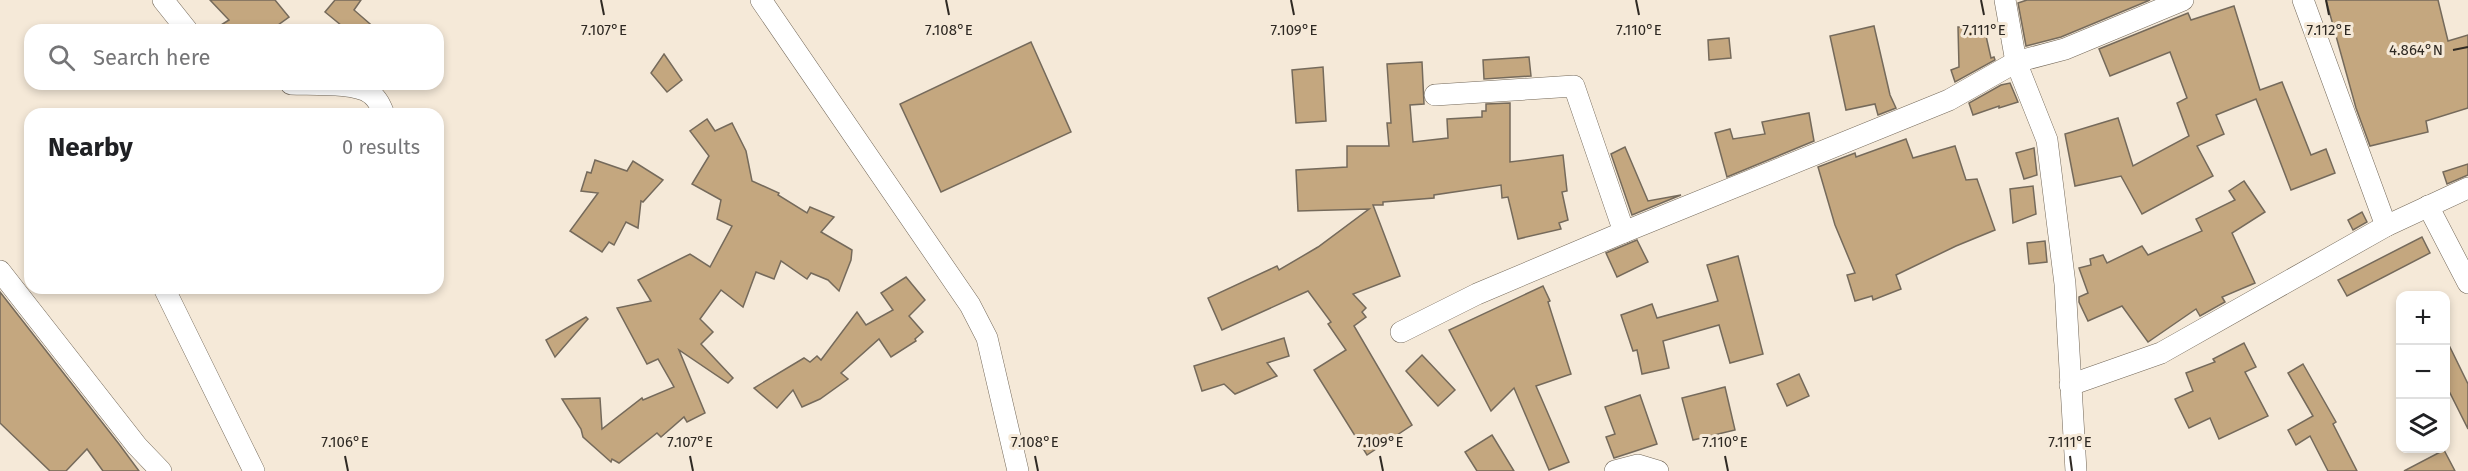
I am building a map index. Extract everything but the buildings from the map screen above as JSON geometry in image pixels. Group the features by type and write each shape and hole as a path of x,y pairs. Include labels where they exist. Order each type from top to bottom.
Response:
{"street":[{"path":"163,0 182,24"},
{"path":"761,0 970,305 987,338 1018,471"},
{"path":"2005,0 2016,62 2047,141 2066,284 2076,471"},
{"path":"1401,332 1477,294 1949,100 2016,62 2065,49 2182,0"},
{"path":"2303,0 2386,226"},
{"path":"1435,95 1574,86 1624,232"},
{"path":"362,90 370,93 381,108"},
{"path":"2070,385 2161,353 2386,226 2468,188"},
{"path":"2428,206 2468,283"},
{"path":"0,271 137,446 161,471"},
{"path":"167,294 254,471"},
{"path":"1615,471 1638,465 1658,471"}]}
